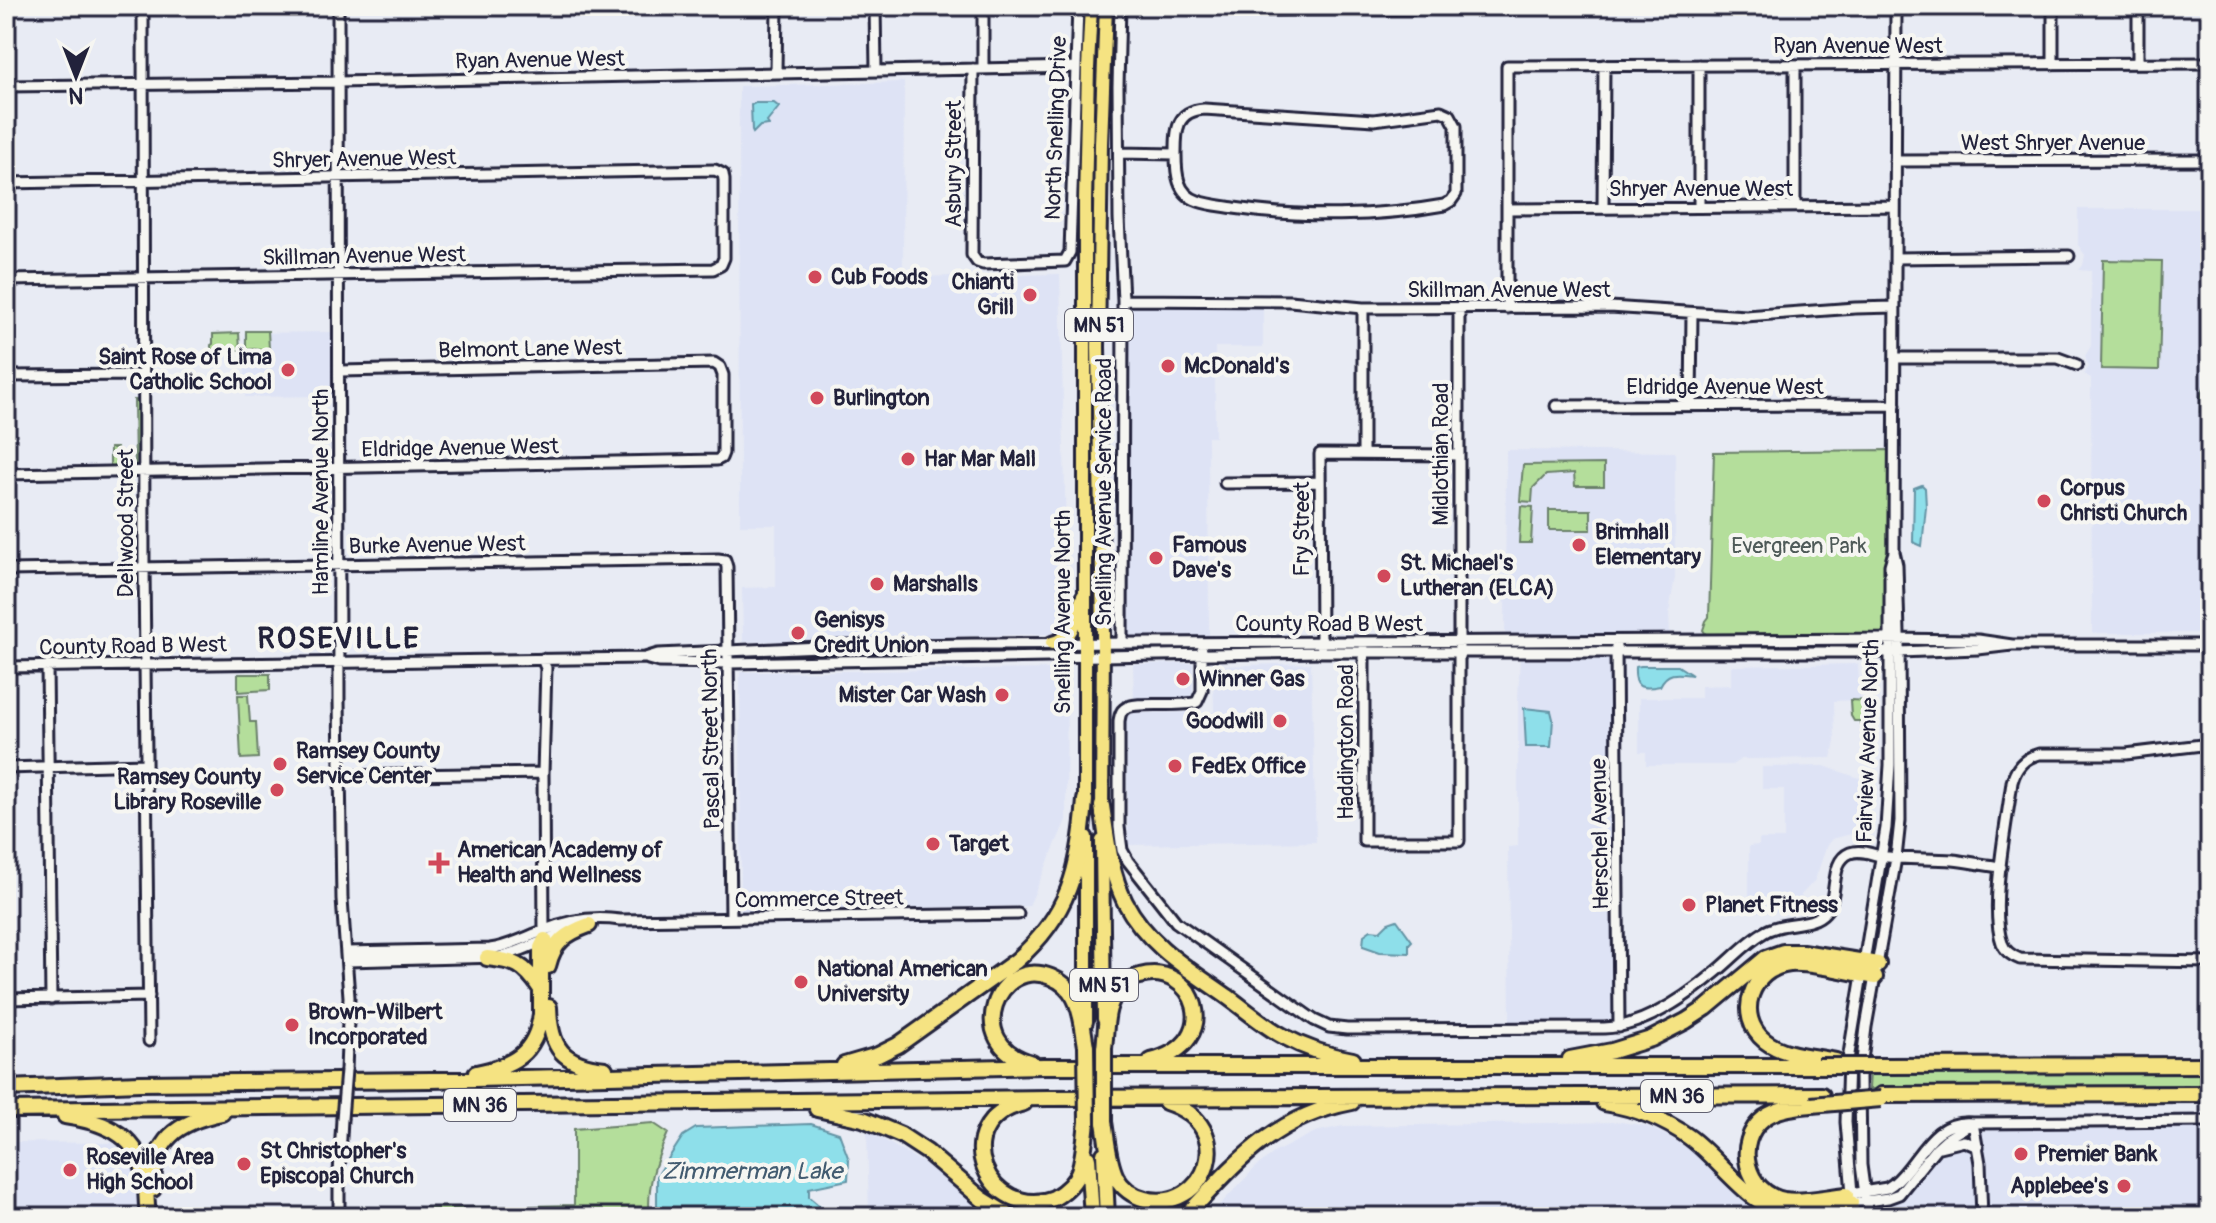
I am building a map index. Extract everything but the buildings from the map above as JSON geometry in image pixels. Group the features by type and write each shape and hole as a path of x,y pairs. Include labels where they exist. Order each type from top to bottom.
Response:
{"highway":[{"path":"775,1072 849,1064 888,1051 1025,953 1048,927 1069,889 1080,854 1085,800"},
{"path":"1102,806 1118,885 1132,915 1153,940 1285,1038 1340,1058 1389,1066"},
{"path":"548,966 553,949 563,936 589,925"},
{"path":"544,935 548,947 550,1029 558,1048 572,1061 583,1065 650,1074"},
{"path":"431,1080 495,1069 521,1056 532,1042 540,1025 541,948 544,935"},
{"path":"1498,1066 1585,1057 1651,1039 1706,1008 1774,955 1802,952 1870,970"},
{"path":"487,958 517,964 532,975 540,988"},
{"path":"1870,970 1789,964 1767,971 1754,988 1748,1003 1750,1021 1759,1036 1773,1047 1818,1062 1848,1066 2210,1065"},
{"path":"1104,1048 1111,1003 1125,983 1138,976 1157,974 1183,986 1190,996 1195,1015 1194,1028 1186,1044 1165,1058 1122,1066"},
{"path":"1044,1066 1015,1057 1003,1047 994,1033 992,1018 996,999 1015,979 1045,975 1067,988 1079,1010 1086,1046"},
{"name":"Snelling Avenue North","path":"1086,1046 1092,1217"},
{"name":"Snelling Avenue North","path":"1104,1048 1107,1217"},
{"name":"MN 36","path":"6,1087 1044,1066 1818,1062"},
{"name":"MN 36","path":"12,1110 1049,1098 1412,1096 1817,1100 1938,1095 2210,1094"},
{"path":"1185,1217 1257,1144 1291,1122 1325,1109 1363,1100 1412,1096"},
{"path":"1532,1097 1619,1105 1656,1118 1703,1147 1764,1204 1781,1212 1816,1211 1857,1201"},
{"path":"1049,1098 1006,1109 992,1120 983,1135 980,1153 983,1171 991,1185 1006,1197 1023,1203 1040,1203 1070,1186 1079,1170 1087,1122"},
{"path":"1104,1122 1112,1167 1126,1190 1148,1200 1164,1200 1182,1194 1196,1184 1205,1169 1208,1140 1200,1122 1188,1111 1158,1099"},
{"path":"1817,1100 1782,1109 1757,1125 1746,1155 1751,1175 1762,1189 1785,1200 1857,1201"},
{"path":"693,1104 815,1109 863,1119 913,1142 982,1199 1011,1217"},
{"path":"155,1217 154,1165 161,1147 174,1131 190,1121 210,1115 267,1107"},
{"path":"1196,1217 1263,1149 1297,1124 1325,1109"},
{"path":"12,1110 87,1120 105,1125 122,1135 143,1166 148,1217"},
{"path":"1816,1211 1839,1217"}],"main road":[{"name":"Snelling Avenue North","path":"1086,1046 1085,202 1091,6"},
{"name":"Snelling Avenue North","path":"1104,1048 1103,649 1098,347 1106,6"},
{"path":"1052,643 1063,640 1070,633 1086,589"}],"street":[{"name":"Dellwood Street","path":"143,6 149,1041"},
{"name":"Hamline Avenue North","path":"338,6 340,776 348,1026 339,1217"},
{"path":"776,72 777,6"},
{"path":"875,6 876,70"},
{"name":"Asbury Street","path":"974,258 978,69 983,6"},
{"name":"North Snelling Drive","path":"974,258 983,264 1061,262 1068,255 1078,6"},
{"name":"Snelling Avenue Service Road","path":"1120,6 1122,643"},
{"path":"1243,6 1252,10 1442,6"},
{"name":"Fairview Avenue North","path":"1870,970 1889,796 1894,652 1890,565 1894,552 1896,6"},
{"path":"2053,6 2053,64"},
{"path":"2138,6 2138,63"},
{"name":"Ryan Avenue West","path":"1507,209 1507,66 2210,63"},
{"path":"1603,208 1604,65"},
{"path":"1699,65 1699,207"},
{"path":"1795,65 1795,206"},
{"name":"Ryan Avenue West","path":"6,86 1075,67"},
{"path":"1197,110 1374,120 1441,111 1450,115 1455,122 1456,194 1444,205 1363,213 1266,212 1205,203 1192,198 1179,182 1176,154 1180,122 1197,110"},
{"path":"1119,153 1176,154"},
{"name":"West Shryer Avenue","path":"1895,161 2210,160"},
{"name":"Shryer Avenue West","path":"6,183 715,170 721,173 724,180 724,258 721,265"},
{"name":"Shryer Avenue West","path":"1507,209 1895,206"},
{"path":"1507,209 1507,308"},
{"path":"1895,258 2069,256"},
{"name":"Skillman Avenue West","path":"6,280 713,269 721,265"},
{"name":"Skillman Avenue West","path":"1123,300 1290,301 1363,308 1610,307 1755,316 1895,307"},
{"path":"1363,308 1363,453 1458,455"},
{"name":"Midlothian Road","path":"1364,841 1459,841 1459,308"},
{"path":"1691,405 1692,313"},
{"path":"1895,358 2058,358 2077,365"},
{"name":"Belmont Lane West","path":"340,371 714,363 723,375 721,458"},
{"path":"6,376 144,375"},
{"name":"Eldridge Avenue West","path":"1556,406 1895,405"},
{"name":"Fry Street","path":"1321,647 1320,454 1363,453"},
{"name":"Eldridge Avenue West","path":"6,474 701,461 721,458"},
{"path":"1225,483 1320,482"},
{"name":"Burke Avenue West","path":"6,570 725,560"},
{"name":"Pascal Street North","path":"725,560 731,918"},
{"name":"County Road B West","path":"1458,647 1616,640 1978,640 2012,645"},
{"name":"Herschel Avenue","path":"1616,640 1619,1027"},
{"path":"1202,642 1202,691 1197,702 1186,705 1133,705 1121,713 1119,827 1122,850 1176,922 1314,1020 1329,1027 1619,1027 1649,1016 1679,999 1764,932 1781,924 1810,921 1823,915 1831,904 1839,863 1847,855 1857,852 2001,867"},
{"name":"County Road B West","path":"1103,649 1122,643 1202,642 1616,652 1894,652 2012,645 2210,645"},
{"name":"County Road B West","path":"645,658 658,654 843,646 1052,643 1086,650"},
{"name":"County Road B West","path":"6,667 645,658 659,662 728,663 1103,649 1202,655 1321,647"},
{"name":"Haddington Road","path":"1364,647 1364,841"},
{"name":"Fairview Avenue North","path":"1868,1217 1857,1201 1846,1122 1848,1060 1896,858 1900,798 1894,652"},
{"path":"542,659 546,668 544,935"},
{"path":"47,666 51,999"},
{"path":"2210,744 2149,753 2046,753 2030,757 2020,765 2013,777 1998,906 2005,949 2014,957 2026,960 2210,962"},
{"path":"6,768 146,764"},
{"path":"340,776 543,773"},
{"name":"Commerce Street","path":"347,956 487,958 510,954 544,935 620,920 1018,914"},
{"name":"Commerce Street","path":"347,956 490,949 589,919 603,917 620,920"},
{"path":"6,999 149,996"},
{"path":"1857,1201 1897,1181 1915,1155 1939,1133 1961,1122 2210,1121"},
{"path":"1973,1123 1978,1147 1982,1217"},
{"path":"1857,1201 1899,1194 1936,1148 1973,1123"},
{"path":"1936,1148 1964,1141 1978,1147"}],"shaded area":[{"name":"Har Mar Mall","path":"904,82 903,277 1060,274 1068,621 1065,628 1055,634 743,642 742,588 776,587 776,525 740,525 739,86"},
{"path":"2078,209 2210,209 2210,633 2092,633 2091,378 2084,374 2088,366 2085,356 2091,346 2091,271 2078,270 2083,265 2085,255 2078,245"},
{"path":"1128,306 1263,306 1263,347 1215,347 1215,437 1208,437 1209,637 1128,637"},
{"name":"Saint Rose of Lima Catholic School","path":"331,332 331,396 245,397 244,333"},
{"path":"1506,450 1675,452 1675,577 1669,612 1670,636 1505,638"},
{"path":"1520,655 1607,657 1610,661 1614,1020 1610,1023 1510,1021 1508,847 1518,846"},
{"path":"1193,663 1193,700 1134,701 1133,664"},
{"path":"1311,663 1316,842 1128,845 1126,713 1214,712 1213,666"},
{"path":"1858,664 1860,700 1834,701 1835,742 1831,758 1741,759 1732,765 1646,765 1646,752 1639,752 1639,698 1701,698 1701,686 1731,685 1731,666"},
{"path":"1067,669 1066,820 1029,906 741,912 740,672"},
{"path":"1824,766 1859,778 1862,782 1863,821 1860,828 1832,839 1827,845 1815,880 1801,895 1803,901 1797,903 1797,911 1749,912 1749,846 1759,845 1759,839 1784,839 1784,789 1762,789 1762,767"},
{"path":"1621,1122 1646,1126 1670,1137 1778,1217 1208,1217 1257,1166 1275,1152 1315,1132 1343,1126"},
{"path":"2210,1126 2210,1217 1875,1217 1875,1208 1906,1194 1939,1151 1991,1127"},
{"path":"867,1130 947,1177 978,1205 997,1217 869,1217"},
{"name":"Roseville Area High School","path":"6,1142 113,1143 130,1157 140,1183 141,1217 6,1217"}],"green space":[{"path":"2103,260 2162,261 2159,370 2101,369"},
{"path":"2200,265 2210,265 2210,305 2202,286"},
{"path":"246,331 268,331 269,349 246,350"},
{"path":"239,333 240,350 211,350 213,334"},
{"path":"2210,372 2210,412 2200,412 2201,395"},
{"path":"134,400 139,400 139,462 135,467"},
{"path":"110,448 117,448 117,457 131,457 131,466 110,466"},
{"name":"Evergreen Park","path":"1889,450 1885,635 1708,637 1703,630 1709,617 1714,452"},
{"path":"1604,464 1604,486 1575,486 1574,473 1546,475 1533,488 1532,502 1520,501 1523,465"},
{"path":"1521,506 1533,507 1531,543 1519,543"},
{"path":"1549,510 1591,510 1591,530 1549,530"},
{"path":"238,674 270,674 270,690 238,692"},
{"path":"238,695 248,695 250,722 256,722 258,758 241,759"},
{"path":"1850,700 1869,701 1873,707 1874,724 1854,721"},
{"path":"1870,1071 2210,1074 2210,1089 1869,1089"},
{"path":"653,1123 668,1133 653,1174 649,1195 650,1217 350,1217 349,1210 574,1205 574,1129"}],"water":[{"path":"774,103 779,107 767,122 769,125 760,126 753,133 751,105"},
{"path":"1922,485 1925,488 1926,507 1922,546 1913,542 1914,488"},
{"path":"1678,666 1692,675 1673,674 1660,686 1648,688 1637,683 1635,667"},
{"path":"1524,708 1551,711 1551,747 1526,747"},
{"path":"1397,920 1412,941 1409,953 1380,952 1363,946 1364,935 1371,930 1380,931"},
{"name":"Zimmerman Lake","path":"811,1124 839,1133 849,1160 848,1180 809,1188 809,1197 833,1217 657,1217 657,1176 683,1136 696,1128"}],"place":[{"name":"Cub Foods","path":"815,277"},
{"name":"Chianti Grill","path":"1030,295"},
{"name":"McDonald's","path":"1168,366"},
{"name":"Saint Rose of Lima Catholic School","path":"288,370"},
{"name":"Burlington","path":"817,398"},
{"name":"Har Mar Mall","path":"908,459"},
{"name":"Corpus Christi Church","path":"2044,501"},
{"name":"Brimhall Elementary","path":"1579,545"},
{"name":"Famous Dave's","path":"1156,558"},
{"name":"St. Michael's Lutheran (ELCA)","path":"1384,576"},
{"name":"Marshalls","path":"877,584"},
{"name":"Genisys Credit Union","path":"798,633"},
{"name":"Winner Gas","path":"1183,679"},
{"name":"Mister Car Wash","path":"1002,695"},
{"name":"Goodwill","path":"1280,721"},
{"name":"Ramsey County Service Center","path":"280,764"},
{"name":"FedEx Office","path":"1175,766"},
{"name":"Ramsey County Library Roseville","path":"277,790"},
{"name":"Target","path":"933,844"},
{"name":"American Academy of Health and Wellness","path":"439,863"},
{"name":"Planet Fitness","path":"1689,905"},
{"name":"National American University","path":"801,982"},
{"name":"Brown-Wilbert Incorporated","path":"292,1025"},
{"name":"Premier Bank","path":"2021,1154"},
{"name":"St Christopher's Episcopal Church","path":"244,1164"},
{"name":"Roseville Area High School","path":"70,1170"},
{"name":"Applebee's","path":"2124,1186"}],"district":[{"name":"ROSEVILLE","path":"339,638"}]}
